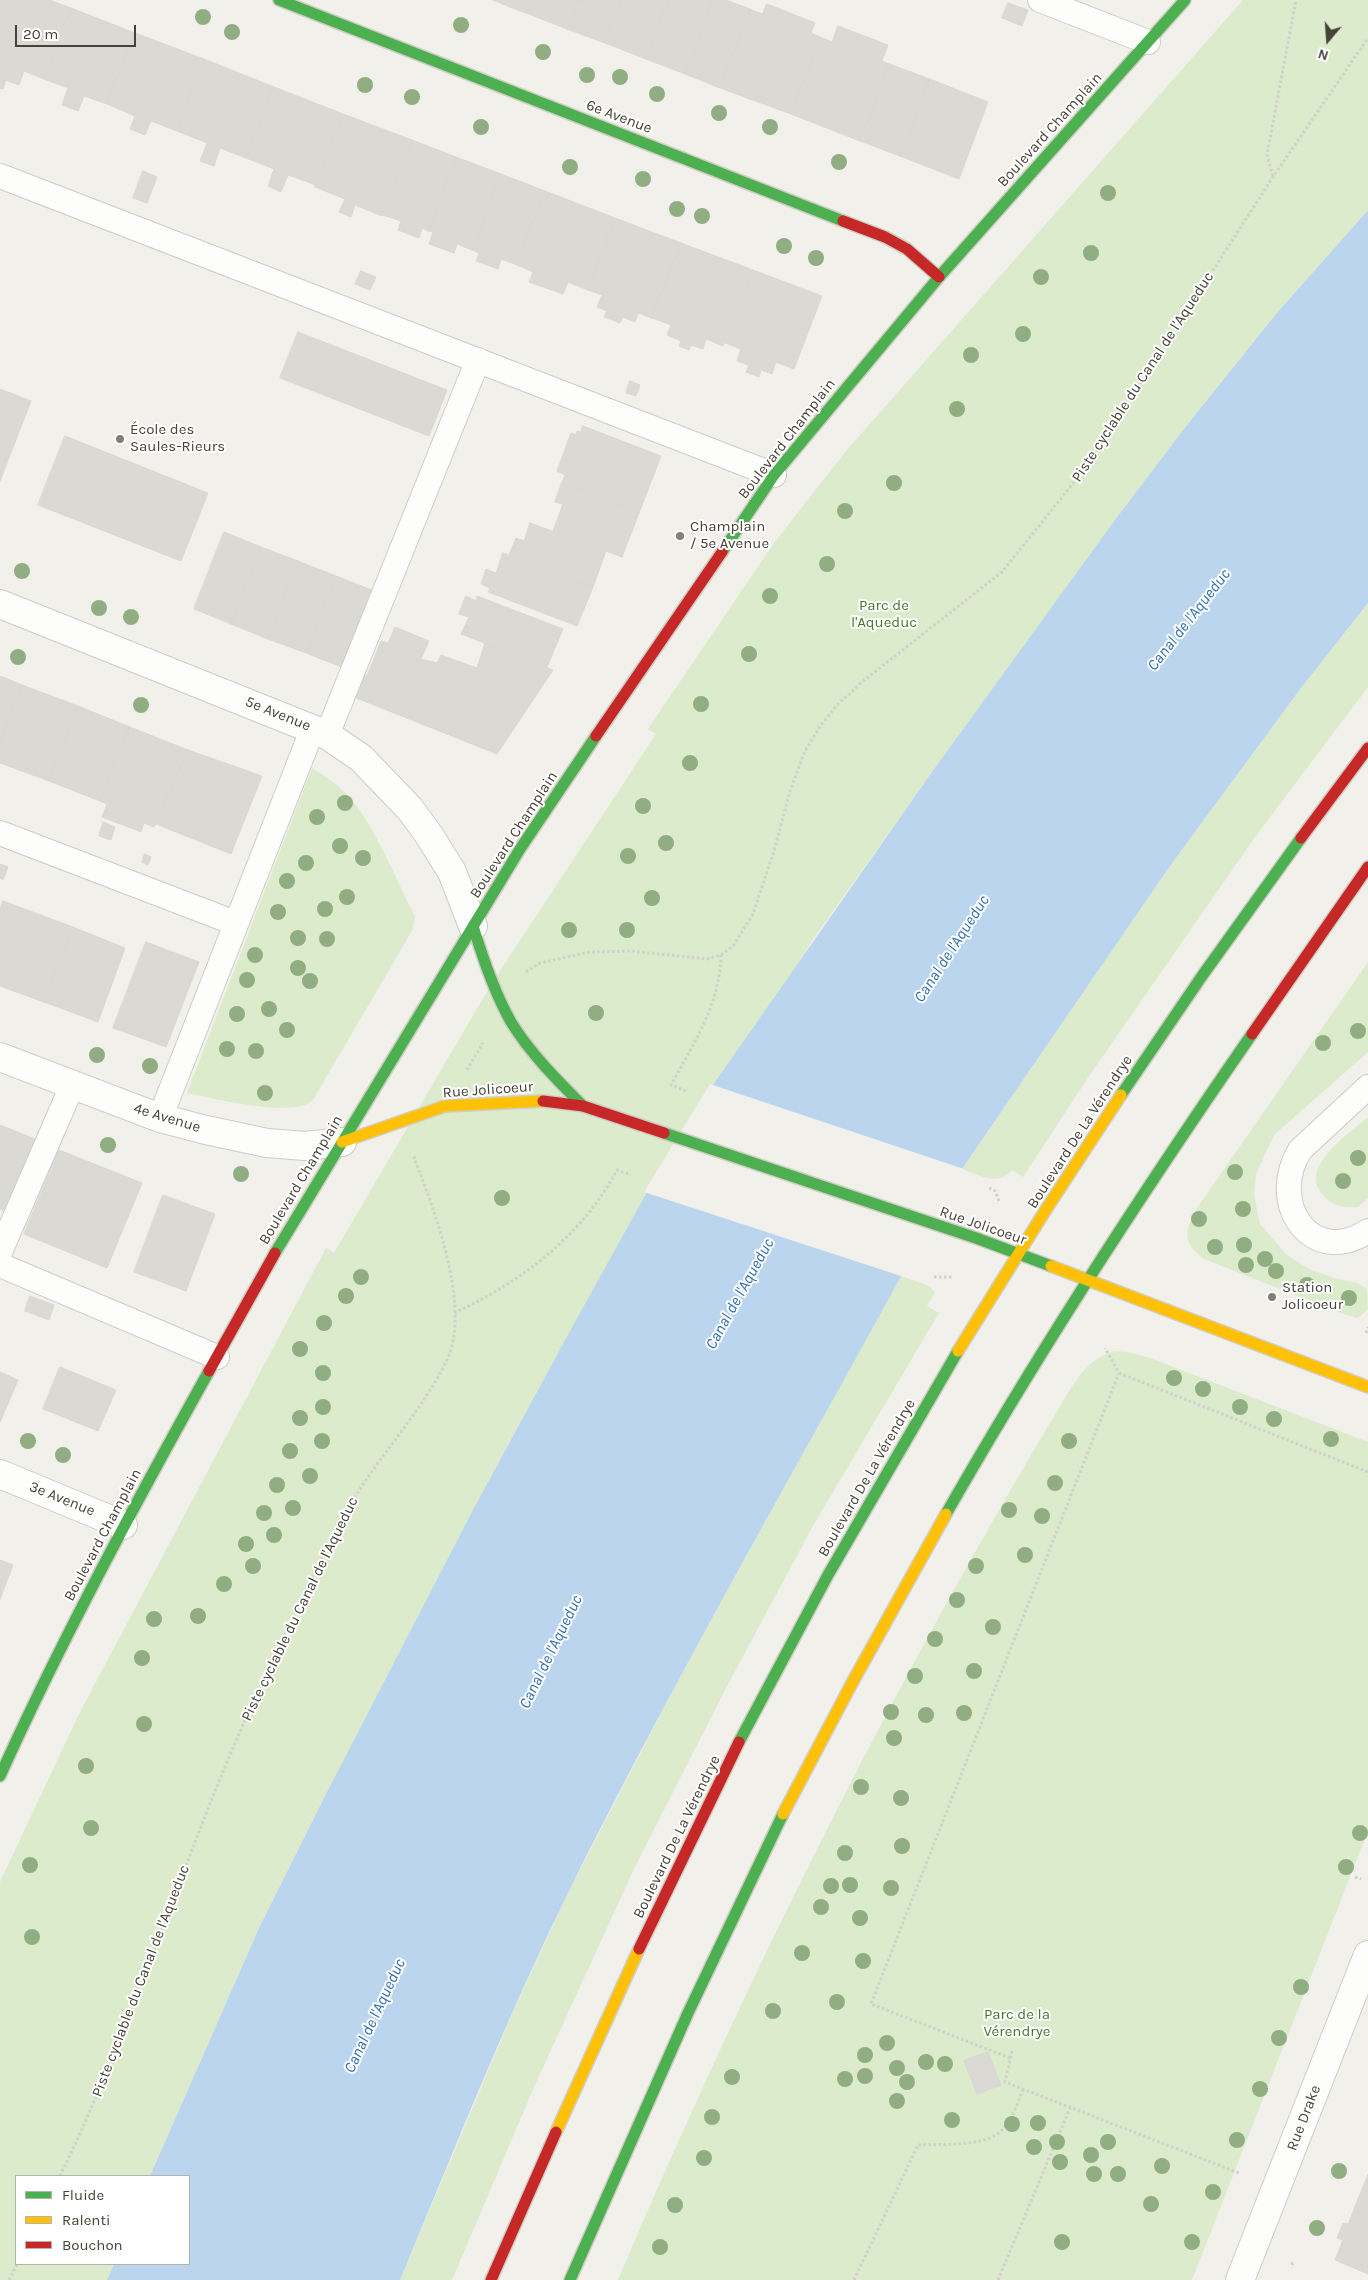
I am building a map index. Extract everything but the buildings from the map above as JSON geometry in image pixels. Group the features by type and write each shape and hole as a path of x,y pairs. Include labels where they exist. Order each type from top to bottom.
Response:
{"main road":[{"name":"6e Avenue","path":"279,0 885,237 907,249 939,277"},
{"name":"Boulevard Champlain","path":"0,1776 26,1719 123,1525 296,1216 526,842 774,476 939,277 1185,0"},
{"name":"Boulevard De La Vérendrye","path":"491,2280 587,2058 634,1957 759,1705 866,1507 1054,1196 1196,985 1368,748"},
{"path":"570,2280 675,2041 764,1851 819,1744 948,1511 1088,1280 1199,1110 1368,867"},
{"name":"Rue Jolicoeur","path":"473,926 492,984 518,1031 545,1067 583,1106"},
{"name":"Rue Jolicoeur","path":"342,1142 445,1106 543,1101 583,1106 960,1233 1368,1387"}],"street":[{"name":"5e Avenue","path":"0,604 320,732 361,758 410,809 429,835 452,872 473,926"},
{"name":"4e Avenue","path":"0,1057 160,1118 267,1143 305,1146 342,1142"},
{"name":"3e Avenue","path":"0,1474 123,1525"},
{"name":"Rue Drake","path":"1240,2280 1368,1955"}],"lane":[{"path":"1040,0 1148,42"},
{"path":"0,176 774,476"},
{"path":"160,1118 235,923 320,732 478,360"},
{"path":"0,833 235,923"},
{"path":"0,1252 72,1086"},
{"path":"1368,1087 1300,1150 1293,1161 1287,1188 1294,1216 1304,1228 1316,1237 1338,1242 1352,1239 1368,1231"},
{"path":"0,1265 217,1357"}],"path":[{"path":"1273,176 1267,155 1296,0"},
{"name":"Piste cyclable du Canal de l'Aqueduc","path":"60,2175 106,2074 204,1819 272,1662 348,1508 448,1359 452,1346 454,1313 446,1252 414,1158 526,970 540,963 590,952 631,951 707,959 720,955 733,946 753,914 774,851 790,791 805,751 819,728 837,705 862,682 1002,572 1087,466 1273,176 1368,38"},
{"path":"686,1091 671,1086 711,1010 720,974 720,955"},
{"path":"454,1313 487,1298 520,1277 568,1236 606,1190 617,1170 631,1175"},
{"name":"Rue Jolicoeur","path":"989,1188 994,1190 1000,1201"},
{"path":"934,1277 952,1277"},
{"path":"1366,1333 1368,1327"},
{"path":"1106,1348 1119,1373 1368,1472"},
{"path":"1010,2058 871,2004 1119,1373"},
{"path":"1355,1877 1361,1879"},
{"path":"1012,2051 1005,2082 1239,2173"},
{"path":"854,2280 918,2145 976,2142 991,2138 1001,2131 1014,2113 1024,2090"},
{"path":"998,2280 1070,2108"},
{"path":"9,2280 16,2265"}],"green space":[{"name":"Parc de l'Aqueduc","path":"1243,0 1368,0 1368,210 1276,314 1187,425 929,776 814,938 565,1340 475,1506 259,1928 150,2175 15,2175 15,2265 114,2265 107,2280 0,2280 0,1882 79,1714 326,1248 334,1253 492,983 656,734 648,729 774,543 846,451"},
{"path":"1368,603 1368,687 1255,837 1087,1079 1023,1177 1012,1170 1007,1175 995,1179 962,1169 1170,866 1301,688"},
{"path":"312,768 347,794 369,825 415,916 413,929 313,1100 303,1105 289,1108 253,1106 187,1093"},
{"path":"1368,962 1368,1052 1274,1135 1256,1174 1254,1195 1260,1224 1287,1255 1309,1269 1334,1278 1357,1283 1367,1289 1368,1309 1358,1318 1204,1259 1192,1247 1187,1236 1190,1223 1197,1208"},
{"path":"1368,1117 1368,1198 1358,1207 1348,1207 1330,1202 1323,1195 1317,1184 1317,1173 1321,1162 1339,1142"},
{"path":"901,1276 929,1286 935,1292 927,1306 939,1313 814,1524 726,1688 634,1869 534,2087 452,2280 400,2280 513,2012 567,1895 682,1673"},
{"name":"Parc de la Vérendrye","path":"1113,1351 1127,1352 1150,1358 1368,1442 1368,1831 1192,2280 618,2280 719,2052 772,1940 884,1718 943,1609 1068,1393 1087,1367"}],"water":[{"name":"Canal de l'Aqueduc","path":"1368,210 1368,603 1301,688 1170,866 962,1169 930,1223 700,1640 568,1893 502,2037 400,2280 107,2280 114,2265 190,2265 190,2175 150,2175 259,1928 325,1796 475,1506 647,1192 713,1085 929,776 1115,520 1187,425 1276,314"}],"pier":[{"path":"710,1084 964,1169 904,1277 644,1192"}],"traffic: fast":[{"path":"279,0 843,221"},
{"path":"722,552 774,475 939,277 1185,0"},
{"path":"275,1253 520,849 596,736"},
{"path":"1121,1095 1202,976 1301,838"},
{"path":"473,926 489,975 511,1022 535,1055 583,1106"},
{"path":"946,1514 1018,1391 1094,1271 1252,1034"},
{"path":"664,1133 976,1238 1051,1266"},
{"path":"739,1742 828,1575 958,1351"},
{"path":"0,1776 100,1571 209,1371"},
{"path":"570,2280 688,2013 783,1814"}],"traffic: slow":[{"path":"958,1351 1045,1211 1121,1095"},
{"path":"342,1142 445,1106 543,1101"},
{"path":"1051,1266 1368,1387"},
{"path":"783,1814 852,1683 946,1514"},
{"path":"556,2132 639,1949"}],"traffic: jam":[{"path":"843,221 885,237 907,249 939,277"},
{"path":"596,736 722,552"},
{"path":"1301,838 1368,748"},
{"path":"1252,1034 1368,867"},
{"path":"543,1101 583,1106 664,1133"},
{"path":"209,1371 275,1253"},
{"path":"639,1949 739,1742"},
{"path":"491,2280 556,2132"}],"place":[{"name":"École des Saules-Rieurs","path":"120,439"},
{"name":"Champlain / 5e Avenue","path":"680,536"},
{"name":"Station Jolicoeur","path":"1272,1297"}]}
